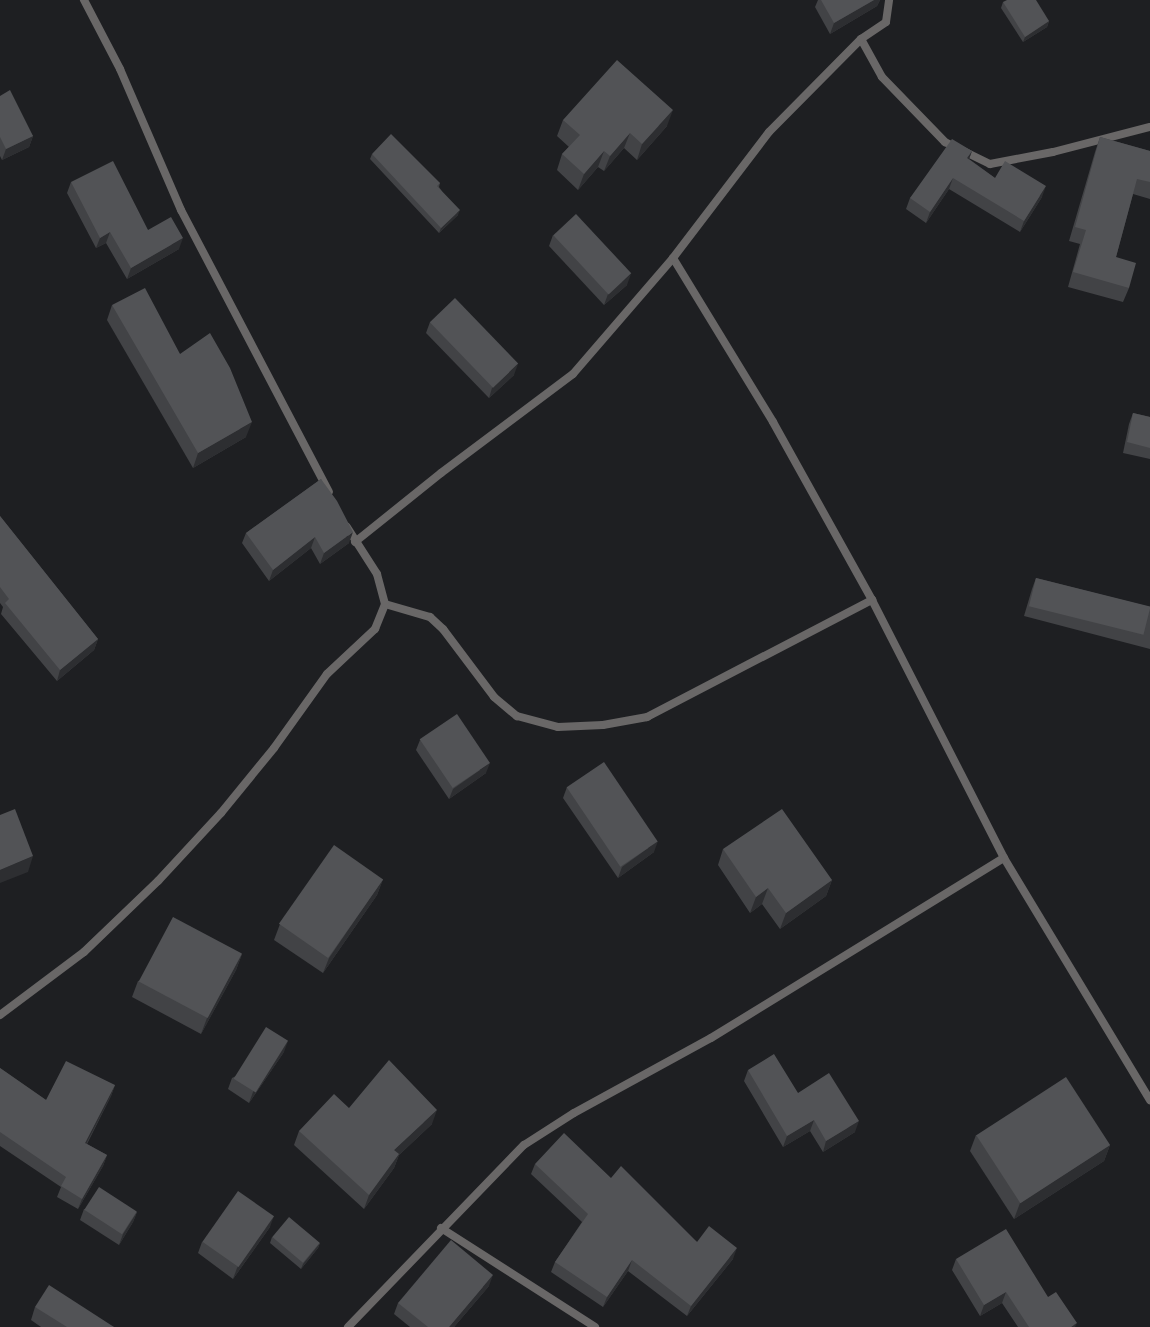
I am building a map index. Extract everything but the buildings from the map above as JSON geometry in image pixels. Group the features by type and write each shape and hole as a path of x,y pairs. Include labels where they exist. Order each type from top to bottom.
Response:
{"street":[{"path":"84,0 120,69 180,210 333,500"},
{"path":"355,542 441,473 574,374 673,258 769,132 861,39 886,22 889,0"},
{"path":"861,39 882,77 945,142 990,164 1053,152 1150,127"},
{"path":"673,258 773,422 872,600 1004,858 1150,1100"},
{"path":"0,1015 84,952 158,881 221,813 274,748 327,674 375,629 385,604 377,574 355,542 344,521"},
{"path":"385,604 430,617 443,629 494,697 517,716 558,727 602,725 647,717 872,600"},
{"path":"348,1327 441,1228 524,1145 574,1113 711,1038 1004,858"},
{"path":"441,1228 595,1327"}]}
